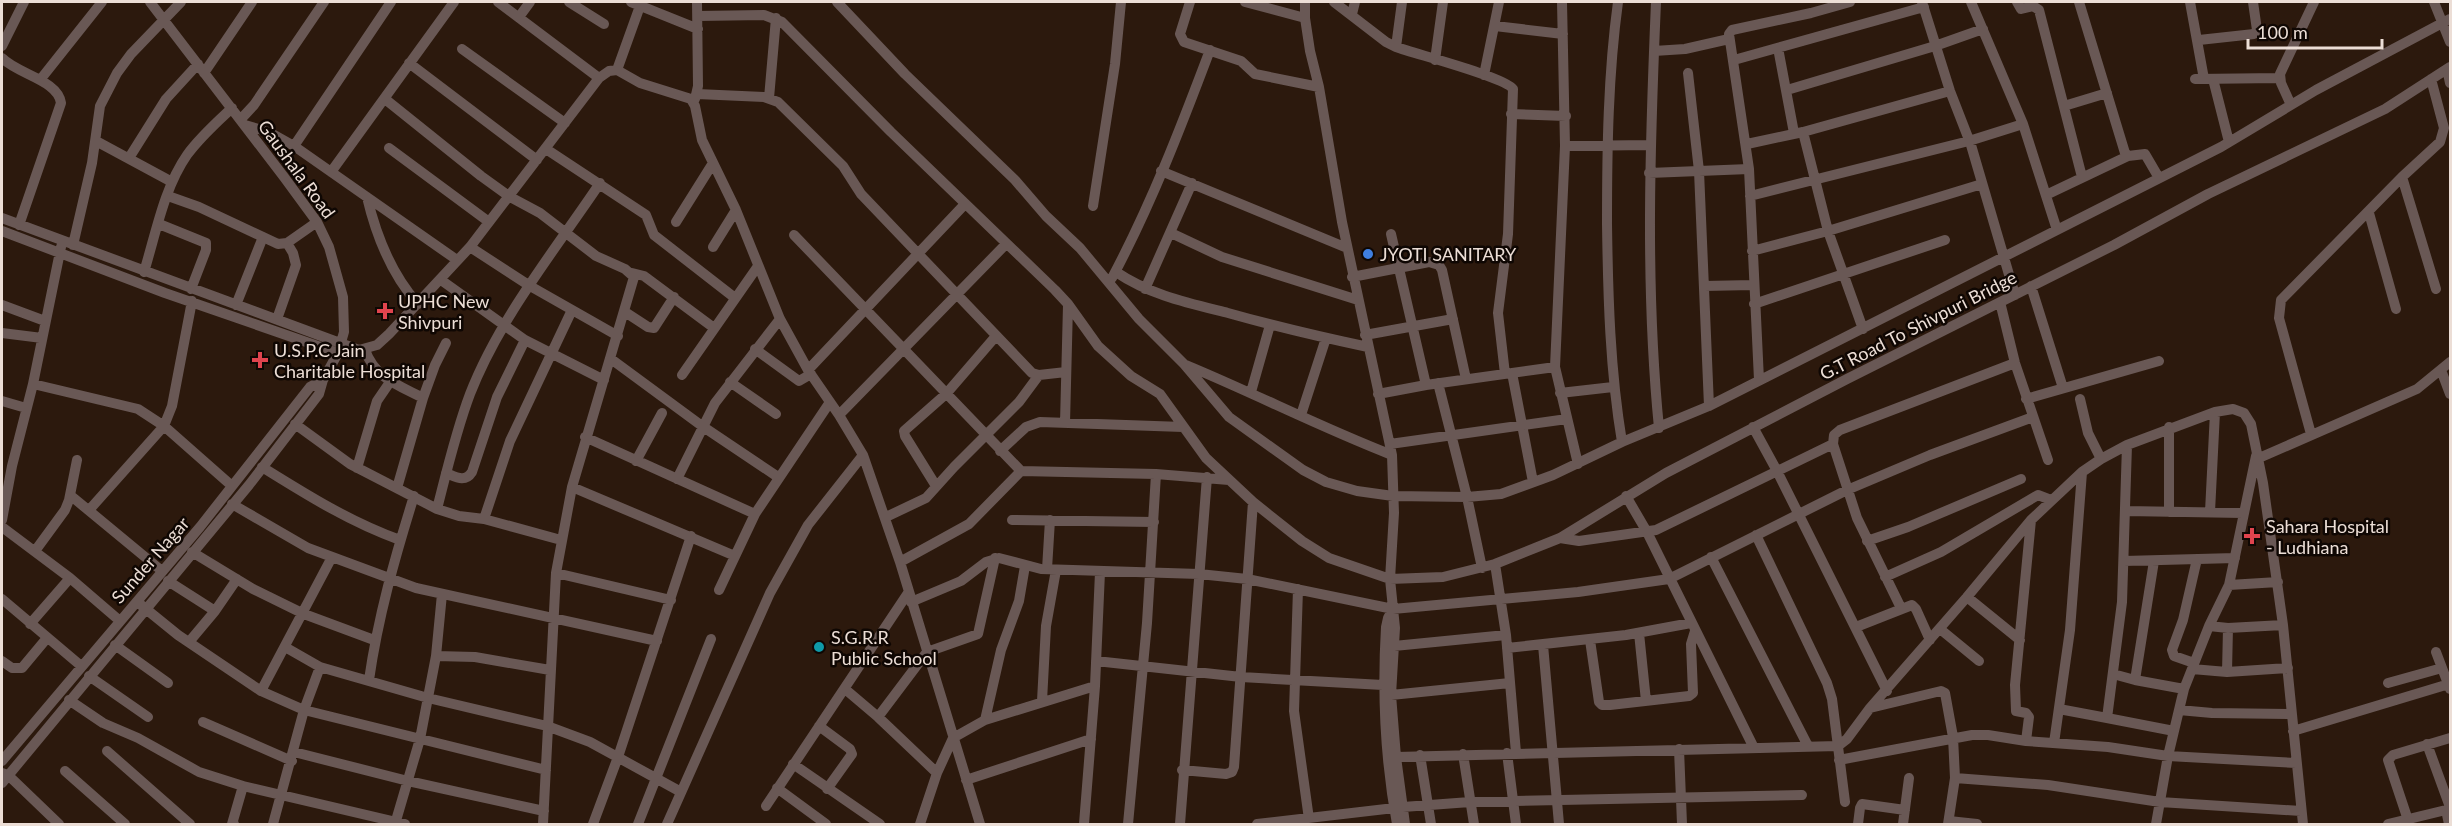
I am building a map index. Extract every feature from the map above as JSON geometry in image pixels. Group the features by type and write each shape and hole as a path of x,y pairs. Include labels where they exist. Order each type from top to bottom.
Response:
{"street":[{"path":"2,46 24,2"},
{"path":"40,80 102,2"},
{"name":"Gaushala Road","path":"140,605 168,581 319,394 323,380 340,348 344,321 343,297 334,262 317,222 150,2"},
{"path":"2,520 33,384 59,253 68,243 96,141 100,106 117,73 181,2"},
{"path":"129,158 166,99 201,68 252,2"},
{"path":"324,2 243,122 269,132 294,146 457,260"},
{"path":"294,146 392,2"},
{"path":"331,172 454,2"},
{"path":"498,2 599,78"},
{"path":"519,17 530,2"},
{"path":"570,2 604,24"},
{"path":"697,2 695,98 702,140 736,210 780,319 810,372 863,455 900,562 980,825"},
{"path":"837,2 905,74 1015,180 1046,216 1080,248 1139,320 1184,364 1238,425 1303,470 1348,490 1393,496 1467,497 1501,494 1533,483 1622,442 1709,406 2004,259 2229,142 2291,105 2447,29 2434,2"},
{"path":"1092,206 1115,64 1120,2"},
{"path":"1190,2 1181,38 1187,44 1241,62 1255,74 1319,87"},
{"path":"1245,2 1305,18"},
{"path":"1305,2 1305,18 1352,277 1392,455 1394,513 1390,579 1395,628 1391,695 1396,756 1398,808 1396,825"},
{"path":"1334,2 1395,47 1484,75 1511,86 1508,234 1498,313 1533,483"},
{"path":"1352,14 1355,2"},
{"path":"1395,47 1402,2"},
{"path":"1435,60 1443,2"},
{"path":"1484,75 1499,2"},
{"path":"1562,2 1566,116 1556,367 1560,393 1578,464"},
{"path":"1618,2 1613,35 1606,146 1613,387 1622,442"},
{"path":"1656,2 1649,173 1654,375 1659,428"},
{"path":"1759,380 1747,144 1729,33 1732,30 1851,2"},
{"path":"1971,2 2023,124 2057,230"},
{"path":"2017,2 2021,9 2033,6 2038,10 2082,177"},
{"path":"2079,2 2125,153 2128,156"},
{"path":"2190,2 2199,40 2204,79 2229,142"},
{"path":"2199,40 2254,34 2257,30 2253,2"},
{"path":"2291,105 2280,78 2282,68 2314,2"},
{"path":"617,70 635,4 698,29"},
{"path":"1734,60 1923,4 1935,46 1969,141 2014,291"},
{"path":"698,16 764,15 776,18 1068,304 1098,346 1131,376 1160,394 1199,450 1253,502 1302,541 1329,558 1390,579"},
{"path":"769,98 776,18"},
{"path":"1495,26 1563,34"},
{"path":"1787,90 1935,46 1983,29"},
{"path":"1654,51 1685,49 1729,39"},
{"path":"1778,48 1787,90 1828,231 1863,329"},
{"path":"462,50 565,123"},
{"path":"1110,283 1161,171 1210,50"},
{"path":"2,58 10,65 54,88 60,95 61,103 19,225"},
{"path":"410,63 537,160"},
{"path":"2449,68 2451,83"},
{"name":"G.T Road To Shivpuri Bridge","path":"1390,579 1443,577 1482,568 1560,538 1626,496 1753,428 2000,302 2014,291 2031,286 2114,245 2208,194 2385,109 2449,68"},
{"path":"2,231 192,302 340,348 365,350 377,345 441,280 510,196 599,78 609,71 617,70 640,83 688,97 769,98 778,102 843,166 861,194 1032,373 1040,375 1066,372"},
{"path":"1688,74 1699,171 1709,406"},
{"path":"2204,79 2280,78"},
{"path":"2311,434 2279,318 2279,306 2284,296 2440,142 2444,134 2431,79"},
{"path":"1747,144 1950,90"},
{"path":"2064,106 2107,93"},
{"path":"385,99 510,196 540,213 596,256 632,273 644,276 714,328"},
{"path":"144,272 172,182 194,146 232,108"},
{"path":"1511,114 1566,116"},
{"path":"1750,196 1969,141 2023,124"},
{"path":"96,141 172,182"},
{"path":"1565,146 1650,145"},
{"path":"389,148 489,222"},
{"path":"546,149 600,183 646,216 654,235 735,298"},
{"path":"2046,195 2128,156 2145,154 2159,178"},
{"path":"676,222 713,163"},
{"path":"1649,173 1749,169"},
{"path":"1161,171 1347,248"},
{"path":"2402,177 2436,289"},
{"path":"437,509 470,393 504,326 600,183"},
{"path":"1145,289 1192,183"},
{"path":"1752,251 1828,231 1982,184"},
{"path":"168,196 199,207 278,244 287,243 317,222"},
{"path":"366,197 373,220 398,278 418,304"},
{"path":"755,349 799,381 810,372 864,310 965,204"},
{"path":"713,247 736,210"},
{"path":"2369,213 2396,309"},
{"path":"2,218 277,319 340,348"},
{"path":"159,224 206,243 206,250 191,289"},
{"path":"1171,233 1222,257 1358,300"},
{"path":"1391,234 1426,385"},
{"path":"794,235 1021,471 1156,474 1229,480"},
{"path":"236,305 263,237"},
{"path":"1754,304 1946,240"},
{"path":"277,319 296,265 287,243"},
{"path":"839,415 1006,244"},
{"path":"470,247 530,286 618,336"},
{"path":"1352,277 1428,262 1439,265 1466,379"},
{"path":"682,375 758,266"},
{"path":"1116,272 1145,289 1270,324 1368,347"},
{"path":"543,825 556,573 561,540 585,438 633,283 632,273"},
{"path":"441,280 525,340 603,380"},
{"path":"1704,286 1753,285"},
{"path":"2031,286 2063,388"},
{"path":"625,312 648,327 654,328 674,297"},
{"path":"90,509 164,426 172,406 192,302"},
{"path":"2000,302 2015,363 2048,460"},
{"path":"1065,423 1068,304"},
{"path":"2,305 45,321"},
{"path":"484,519 510,441 572,310"},
{"path":"677,479 702,426 730,382 780,319"},
{"path":"1365,335 1453,319"},
{"path":"1251,392 1270,324"},
{"path":"2,333 42,338"},
{"path":"936,486 904,433 907,427 946,394 996,336"},
{"path":"1301,415 1326,338"},
{"path":"446,473 462,479 467,478 472,472 497,397 525,340"},
{"path":"397,488 423,398 435,365 447,344"},
{"path":"365,350 369,362 390,382 423,398"},
{"path":"611,358 702,426 778,477"},
{"path":"2026,399 2159,361"},
{"path":"2258,454 2417,389 2451,362"},
{"path":"1901,608 1867,541 1846,490 1833,444 1834,435 1840,430 2015,363"},
{"path":"1184,364 1251,392 1342,436 1392,455"},
{"path":"1378,394 1438,383 1556,367"},
{"path":"2441,370 2451,394"},
{"path":"886,518 921,501 1019,402 1040,375"},
{"name":"Sunder Nagar","path":"2,761 80,666 120,621 140,605 162,571 200,527 310,387 323,380"},
{"path":"357,468 375,405 390,382"},
{"path":"730,382 776,414"},
{"path":"1438,383 1467,497 1482,568"},
{"path":"33,384 138,409 164,426 232,486"},
{"path":"1560,393 1613,387"},
{"path":"2080,399 2088,433 2100,459"},
{"path":"2,400 26,408"},
{"path":"719,590 755,514 830,402"},
{"path":"1396,756 1838,746 1847,739 1870,708 1887,691 2031,520 2082,472 2100,459 2127,445 2169,427 2215,412 2233,409 2244,414 2251,424 2258,454 2278,582 2303,825"},
{"path":"2210,512 2215,412"},
{"path":"636,461 662,413"},
{"path":"766,806 910,597 961,580 995,558 1051,570 1198,574 1247,579 1393,609 1578,592 1669,579 1846,490 1930,455 2033,417"},
{"path":"1390,444 1567,419"},
{"path":"1000,451 1033,423 1183,427"},
{"path":"295,424 357,468 437,509 561,540"},
{"path":"2169,427 2169,512"},
{"path":"1753,428 1776,469 1887,691"},
{"path":"585,438 755,514"},
{"path":"1560,538 1579,541 1647,532 1663,527 1776,469 1833,444"},
{"path":"2107,718 2122,602 2127,445"},
{"path":"2156,825 2168,756 2184,689 2209,626 2229,585 2243,513 2258,454"},
{"path":"667,825 770,593 788,558 808,525 863,455"},
{"path":"35,551 65,510 77,460"},
{"path":"262,467 337,513 367,528 400,540"},
{"path":"900,562 969,524 1021,471"},
{"path":"2054,743 2070,630 2082,472"},
{"path":"1128,825 1143,667 1156,474"},
{"path":"1180,825 1182,770 1206,477"},
{"path":"1867,541 1908,527 2021,479"},
{"path":"572,487 735,556"},
{"path":"70,495 90,509 162,571"},
{"path":"1886,578 1941,552 2038,495 2051,500"},
{"path":"369,680 374,640 389,579 414,496"},
{"path":"1626,496 1647,532 1754,748"},
{"path":"1182,770 1226,774 1233,770 1253,502"},
{"path":"232,504 281,534 389,579 554,620 657,641"},
{"path":"2126,511 2243,513"},
{"path":"1012,520 1154,522"},
{"path":"1042,701 1051,570 1050,520"},
{"path":"2026,741 2028,715 2018,713 2015,708 2031,520"},
{"path":"2,527 70,578 120,621"},
{"path":"1756,535 1827,683 1845,802"},
{"path":"593,825 618,757 691,536"},
{"path":"192,552 237,579 304,614 374,640"},
{"path":"261,691 304,614 332,557"},
{"path":"1711,557 1808,746"},
{"path":"878,717 927,652 978,634 995,558"},
{"path":"2124,561 2235,558"},
{"path":"2197,559 2183,620 2172,650 2174,656 2193,666 2227,672 2288,668"},
{"path":"2135,680 2154,561"},
{"path":"1496,564 1510,683 1513,802 1516,825"},
{"path":"985,720 998,661 1019,601 1025,566"},
{"path":"1084,825 1095,686 1100,572"},
{"path":"556,573 670,600"},
{"path":"30,624 70,578"},
{"path":"189,642 215,611 237,579"},
{"path":"168,581 215,611"},
{"path":"2229,585 2278,582"},
{"path":"1298,590 1294,711 1309,819"},
{"path":"69,700 103,723 138,738 199,772 243,786 399,824 420,739 436,656 442,594"},
{"path":"1967,597 2020,640"},
{"path":"2,599 80,666"},
{"path":"59,825 4,777 115,645 140,605 261,691 304,710 546,770"},
{"path":"1856,627 1912,605 1930,640"},
{"path":"1393,609 1388,618 1383,685 1385,730 1398,808 1405,825"},
{"path":"2209,626 2228,628 2283,625"},
{"path":"1507,648 1693,627"},
{"path":"1590,640 1600,704 1611,705 1689,696 1693,693 1691,644 1693,627"},
{"path":"2227,672 2228,628"},
{"path":"1940,629 1978,661"},
{"path":"1639,633 1646,701"},
{"path":"1394,646 1506,635"},
{"path":"2,661 12,668 22,668 47,638"},
{"path":"638,825 711,639"},
{"path":"115,645 168,683"},
{"path":"1543,645 1559,825"},
{"path":"285,647 320,668 428,698 547,726 591,742 681,792"},
{"path":"2293,731 2450,687 2436,652"},
{"path":"436,656 475,657 550,670"},
{"path":"1096,661 1241,677 1383,685"},
{"path":"273,825 304,710 320,668"},
{"path":"2388,683 2442,668"},
{"path":"2113,674 2184,689"},
{"path":"89,676 148,717"},
{"path":"1391,695 1510,683"},
{"path":"920,825 937,773 953,738 985,720 1095,686"},
{"path":"845,689 937,773"},
{"path":"1870,708 1941,691 1948,697 1955,778 1949,823 1977,825"},
{"path":"2059,709 2174,731"},
{"path":"2179,710 2212,713 2291,714"},
{"path":"203,722 293,756 544,811"},
{"path":"819,726 850,749 852,754 827,789"},
{"path":"1839,760 1953,737 1988,735 2026,741 2108,747 2168,756 2296,764"},
{"path":"2408,820 2388,760 2393,755 2451,738"},
{"path":"966,780 1090,739"},
{"path":"2427,744 2449,809 2449,825"},
{"path":"1680,749 1682,825"},
{"path":"107,751 186,823"},
{"path":"1462,754 1474,825"},
{"path":"1420,756 1431,825"},
{"path":"793,764 880,825"},
{"path":"65,771 125,825"},
{"path":"1903,825 1909,778"},
{"path":"1955,778 2048,785 2160,802 2301,811"},
{"path":"233,824 243,786"},
{"path":"777,788 826,825"},
{"path":"1257,825 1470,802 1556,802 1802,795"},
{"path":"1857,825 1862,804 1905,810"},
{"path":"2388,825 2449,809"}],"place":[{"name":"JYOTI SANITARY","path":"1368,254"},
{"name":"UPHC New Shivpuri","path":"385,311"},
{"name":"U.S.P.C Jain Charitable Hospital","path":"260,360"},
{"name":"Sahara Hospital - Ludhiana","path":"2252,536"},
{"name":"S.G.R.R Public School","path":"819,647"}]}
